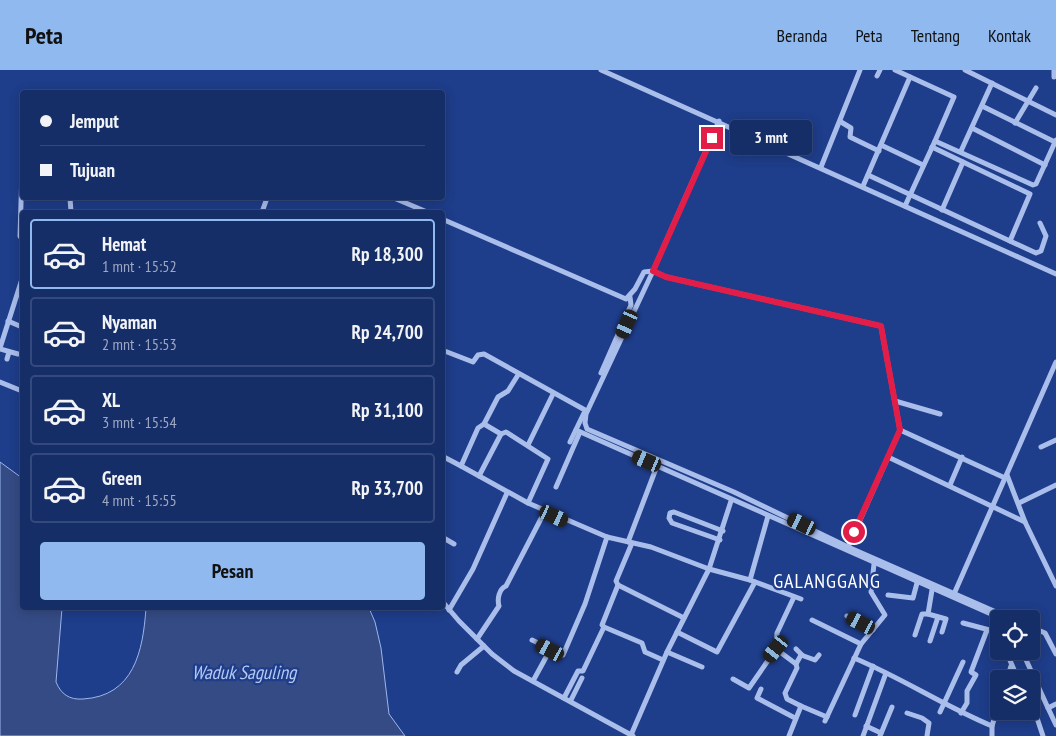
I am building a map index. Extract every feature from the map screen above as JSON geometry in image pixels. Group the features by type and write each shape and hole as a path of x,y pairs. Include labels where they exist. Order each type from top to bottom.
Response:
{"street":[{"path":"601,70 719,121 1056,274"},
{"path":"821,167 841,122 860,70"},
{"path":"877,76 880,70"},
{"path":"895,70 954,97 905,206"},
{"path":"965,70 1056,115"},
{"path":"1054,70 1054,78"},
{"path":"863,186 910,77"},
{"path":"960,151 992,83"},
{"path":"1015,123 1027,100 1036,88"},
{"path":"935,141 1032,185 1036,184 1055,141 982,106"},
{"path":"719,121 653,271 586,414 585,423 587,428 734,492 848,547 991,610"},
{"path":"841,122 851,128 850,136 879,151"},
{"path":"972,128 1045,164"},
{"path":"881,145 923,165"},
{"path":"932,147 1030,194 1010,241"},
{"path":"942,210 963,162"},
{"path":"868,175 1034,252 1040,252 1046,236 1040,224"},
{"path":"399,200 422,210"},
{"path":"445,220 621,298 626,299 630,297"},
{"path":"556,487 585,410 631,305 630,297 644,272 653,271 666,277 880,325 900,430 848,547"},
{"path":"18,354 0,349 20,285"},
{"path":"8,321 20,326"},
{"path":"445,351 474,362 478,355 482,353 518,375 585,410"},
{"path":"6,359 9,352"},
{"path":"954,594 1055,370 1056,362"},
{"path":"461,466 478,428 484,424 498,397 508,391 518,375"},
{"path":"0,382 20,390"},
{"path":"528,445 553,394"},
{"path":"895,401 940,414"},
{"path":"484,424 501,434"},
{"path":"900,430 1006,476 1025,522 1056,586"},
{"path":"570,442 578,431"},
{"path":"578,431 731,501 990,614"},
{"path":"479,476 496,440 501,434 506,432 528,445 549,461 528,503"},
{"path":"1041,447 1056,440"},
{"path":"888,457 1025,522"},
{"path":"950,485 962,457"},
{"path":"445,458 507,493 544,511 607,537 650,547 709,570 753,581 801,599"},
{"path":"564,698 578,671 583,671 604,628 602,625 618,586 616,581 657,466"},
{"path":"1018,503 1056,485"},
{"path":"449,610 473,569 507,493"},
{"path":"445,605 484,646 514,671 571,700 632,735 667,652 709,570 731,501"},
{"path":"477,639 499,606 497,600 502,588 506,586 544,511"},
{"path":"720,540 672,523 668,518 670,513 674,512 723,531"},
{"path":"677,632 717,652 753,581 768,516"},
{"path":"532,640 563,655 585,604 607,537"},
{"path":"445,539 454,544"},
{"path":"802,655 796,664 797,668 785,696 826,719 861,644 885,614 871,592 874,564"},
{"path":"888,595 914,598 917,583"},
{"path":"618,586 684,618"},
{"path":"928,614 932,590"},
{"path":"733,679 749,688 776,649 777,633 794,597"},
{"path":"915,635 922,614 946,620 942,632"},
{"path":"847,616 873,630"},
{"path":"930,640 938,617"},
{"path":"812,620 861,644"},
{"path":"963,623 990,631"},
{"path":"604,628 642,643 645,652 664,660"},
{"path":"961,713 966,704 967,691 976,675 971,672 987,630"},
{"path":"1040,631 1053,641 1056,654"},
{"path":"457,672 461,665 484,646"},
{"path":"776,649 796,664"},
{"path":"796,649 802,655 815,660 819,654"},
{"path":"533,681 550,650"},
{"path":"667,652 702,667"},
{"path":"854,658 886,672 961,713 992,726"},
{"path":"1009,660 1013,670"},
{"path":"1026,660 1056,725"},
{"path":"940,712 963,662"},
{"path":"855,715 873,666"},
{"path":"1010,670 1011,666"},
{"path":"863,736 886,672"},
{"path":"571,700 582,678"},
{"path":"761,689 757,698 795,718"},
{"path":"1048,708 1056,704"},
{"path":"788,736 801,706"},
{"path":"866,726 881,735 892,707"},
{"path":"907,713 922,718 929,723 927,736"},
{"path":"992,736 994,720"},
{"path":"1038,720 1043,736"}],"water":[{"name":"Waduk Saguling","path":"0,462 20,477 20,610 62,610 56,682 60,690 66,695 78,699 100,696 114,690 125,680 138,655 145,624 146,610 370,610 375,622 381,648 389,714 405,736 0,736"}],"district":[{"name":"GALANGGANG","path":"827,581"}],"route":[{"path":"712,138 653,271 666,277 881,326 900,430 854,532"}]}
